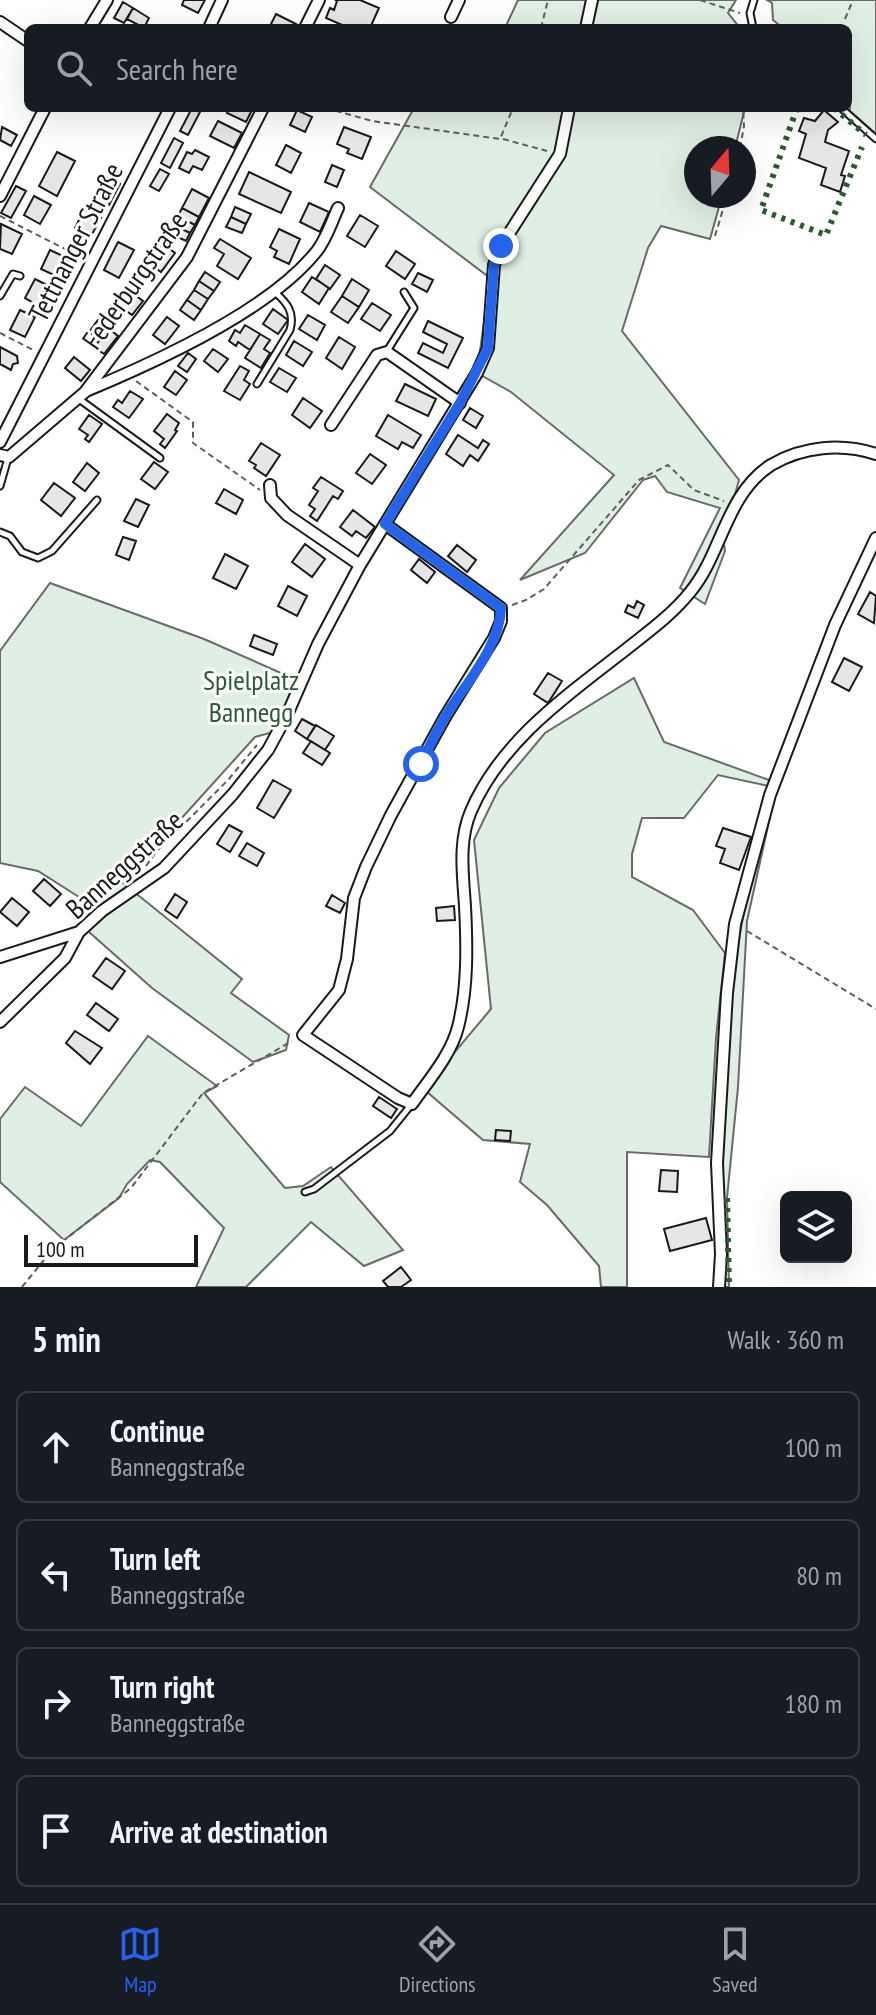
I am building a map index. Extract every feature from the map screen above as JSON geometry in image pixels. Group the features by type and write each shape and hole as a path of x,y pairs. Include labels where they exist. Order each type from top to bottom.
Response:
{"street":[{"path":"92,24 107,0"},
{"path":"211,24 222,0"},
{"path":"307,24 319,0"},
{"path":"451,17 459,0"},
{"path":"587,24 592,0"},
{"path":"0,22 24,38"},
{"path":"0,196 43,112"},
{"name":"Tettnanger Straße","path":"0,442 167,112"},
{"name":"Federburgstraße","path":"81,395 187,257 261,112"},
{"name":"Banneggstraße","path":"0,1022 65,958 79,932 125,893 164,868 233,794 270,744 360,565 460,403 488,348 494,265 501,246 560,154 568,112"},
{"name":"Federburgstraße","path":"4,456 81,395 218,328 274,291 317,251 338,208"},
{"path":"331,425 377,355 387,352 460,403"},
{"path":"385,524 501,608 501,621 494,638 445,717 366,867 354,898 347,959 339,990 303,1035 412,1104 449,1047 458,1027 466,967 462,840 470,813 499,764 551,707 674,612 695,587 737,503 770,466 814,449 835,446 876,454"},
{"path":"270,485 271,498 287,515 360,565"},
{"path":"719,1287 721,1254 717,1163 727,993 735,924 770,795 835,625 876,538"},
{"path":"0,957 79,932"}],"lane":[{"path":"752,24 754,0"},
{"path":"846,112 876,139"},
{"path":"0,296 13,274 20,276"},
{"path":"257,384 293,321 288,304 274,291"},
{"path":"387,352 414,308 404,292"},
{"path":"81,395 160,458"},
{"path":"0,486 4,456"},
{"path":"0,532 10,536 22,552 38,558 52,551 97,500"},
{"path":"305,1192 314,1189 390,1131 412,1104"}],"path":[{"path":"542,24 548,0"},
{"path":"700,0 751,17"},
{"path":"845,19 853,0"},
{"path":"340,112 372,121 500,139 560,154"},
{"path":"500,139 511,112"},
{"path":"742,136 743,112"},
{"path":"715,236 723,208"},
{"path":"0,216 72,253"},
{"path":"0,333 26,346"},
{"path":"127,374 193,422 193,443 271,498"},
{"path":"501,608 526,600 544,589 639,480 668,465 694,490 717,500 737,503"},
{"path":"141,872 156,852 228,780 254,747 270,744"},
{"path":"735,924 876,1009"},
{"path":"22,1287 53,1249 131,1188 203,1093 303,1035"}],"green space":[{"path":"518,0 736,0 728,13 737,24 507,24"},
{"path":"767,0 876,0 876,134 851,112 852,24 778,24 773,20 772,3"},
{"path":"412,112 744,112 738,136 684,136 684,208 719,208 710,239 661,226 648,248 622,331 739,480 723,538 725,551 705,604 680,588 720,508 667,492 655,476 643,480 585,553 520,580 614,475 511,392 477,373 490,278 370,187"},
{"name":"Spielplatz Bannegg","path":"50,583 204,639 297,680 270,733 255,737 123,883 242,979 231,993 289,1035 286,1050 253,1062 152,988 88,931 101,911 38,871 0,863 0,651"},
{"path":"634,678 664,742 769,780 769,786 718,775 684,818 642,818 632,854 632,877 693,910 725,953 709,1157 627,1152 627,1287 601,1287 599,1266 547,1205 520,1182 530,1144 483,1140 426,1091 491,1009 474,840 499,788 545,733"},
{"path":"770,817 747,921 738,1087 727,1198 729,1287 723,1287 722,1108 731,990 753,874"},
{"path":"148,1036 217,1086 204,1093 285,1188 303,1186 331,1167 403,1250 364,1266 311,1222 246,1287 196,1287 224,1228 160,1162 150,1160 127,1184 119,1198 64,1240 0,1182 0,1119 25,1087 81,1126"}],"building":[{"path":"184,0 205,0 198,13 182,5"},
{"path":"360,0 379,8 372,24 340,24 326,18 337,1"},
{"path":"123,2 133,8 124,23 114,18"},
{"path":"133,8 149,18 146,24 136,24 127,19"},
{"path":"276,14 296,24 271,24"},
{"path":"190,112 200,112 188,135 180,131"},
{"path":"227,112 251,112 246,122"},
{"path":"296,112 312,117 305,132 290,125"},
{"path":"822,112 826,112 838,122 828,130 825,142 849,151 841,175 845,176 840,192 821,185 826,168 799,158 806,134 799,131 804,118 815,121"},
{"path":"218,121 242,133 234,148 210,136"},
{"path":"2,127 17,135 11,146 0,140"},
{"path":"344,127 371,137 362,159 347,153 349,149 337,144"},
{"path":"174,138 183,143 170,168 161,163"},
{"path":"286,145 301,153 291,173 276,165"},
{"path":"195,150 209,157 202,170 193,166 189,173 179,168 187,152 192,154"},
{"path":"57,152 75,161 57,196 39,186"},
{"path":"332,165 344,170 337,187 325,182"},
{"path":"160,169 169,174 159,191 150,186"},
{"path":"249,172 291,192 281,213 239,194"},
{"path":"105,176 120,184 109,205 94,197"},
{"path":"16,186 26,191 11,218 1,213"},
{"path":"192,189 209,198 199,217 182,208"},
{"path":"34,196 51,205 40,224 24,215"},
{"path":"309,203 329,212 320,232 300,222"},
{"path":"235,207 251,214 246,224 231,217"},
{"path":"182,208 199,217 195,225 178,216"},
{"path":"84,210 101,218 91,236 75,228"},
{"path":"360,215 378,226 365,247 347,236"},
{"path":"178,216 195,225 190,233 174,225"},
{"path":"231,217 246,224 242,233 226,227"},
{"path":"1,224 22,234 12,254 0,249"},
{"path":"174,225 190,233 186,241 169,233"},
{"path":"279,229 300,239 289,264 274,257 277,251 270,247"},
{"path":"220,239 251,258 238,279 217,266 224,254 214,248"},
{"path":"118,242 134,250 119,278 104,270"},
{"path":"163,244 175,253 161,272 149,263"},
{"path":"50,250 67,258 58,277 41,269"},
{"path":"396,251 415,264 405,279 386,266"},
{"path":"325,265 340,275 330,289 316,279"},
{"path":"205,272 220,282 214,291 199,281"},
{"path":"418,273 433,280 427,292 412,284"},
{"path":"312,277 329,288 319,304 302,292"},
{"path":"35,279 51,287 41,307 25,298"},
{"path":"352,279 369,290 359,307 342,296"},
{"path":"199,281 214,291 208,299 194,290"},
{"path":"194,290 208,299 201,310 187,300"},
{"path":"131,292 143,301 132,315 120,306"},
{"path":"342,296 359,307 348,323 331,312"},
{"path":"187,300 201,310 194,320 180,310"},
{"path":"372,303 391,315 380,331 361,319"},
{"path":"273,309 288,320 278,334 263,324"},
{"path":"20,310 35,317 25,337 10,330"},
{"path":"308,315 325,325 317,340 299,329"},
{"path":"167,317 179,326 165,344 153,335"},
{"path":"98,320 118,336 104,354 94,347 100,340 89,332"},
{"path":"428,321 463,338 448,368 418,353 423,343 443,353 447,344 423,332"},
{"path":"245,325 260,334 250,350 238,342 236,346 229,341 235,330 240,333"},
{"path":"260,334 270,340 264,349 270,353 261,368 245,358"},
{"path":"339,337 355,347 342,369 326,358"},
{"path":"294,341 312,352 303,366 286,355"},
{"path":"0,347 17,356 18,363 13,364 11,370 0,364"},
{"path":"213,349 228,359 218,372 204,361"},
{"path":"188,353 196,359 187,372 178,366"},
{"path":"74,357 90,370 81,381 65,368"},
{"path":"240,366 249,371 244,380 250,384 240,400 224,391"},
{"path":"279,368 296,378 287,392 270,382"},
{"path":"175,371 187,380 176,395 164,387"},
{"path":"405,384 436,399 428,416 396,401"},
{"path":"130,391 143,399 129,418 113,407 118,400 122,403"},
{"path":"303,398 322,411 310,428 292,415"},
{"path":"470,408 483,416 476,428 463,420"},
{"path":"167,414 179,423 165,448 160,444 164,439 154,431"},
{"path":"89,415 102,424 89,442 85,439 88,435 79,429"},
{"path":"388,415 421,435 413,448 402,442 398,449 376,436"},
{"path":"458,435 478,448 483,440 489,444 478,461 470,455 463,466 446,454"},
{"path":"261,443 280,455 266,476 249,461"},
{"path":"370,454 386,465 372,484 356,473"},
{"path":"154,462 168,472 155,489 141,479"},
{"path":"87,463 99,473 85,491 73,482"},
{"path":"321,477 343,491 338,499 333,496 317,521 310,516 315,509 309,505 318,491 313,488"},
{"path":"54,483 75,498 61,516 41,500"},
{"path":"224,489 243,500 236,514 216,503"},
{"path":"136,499 149,505 138,527 124,521"},
{"path":"353,510 375,527 366,538 356,531 352,536 340,527"},
{"path":"123,537 136,541 129,560 116,555"},
{"path":"305,544 325,559 312,577 292,562"},
{"path":"457,545 476,560 467,572 448,556"},
{"path":"225,554 248,566 236,589 213,578"},
{"path":"419,559 435,572 427,583 411,570"},
{"path":"288,586 307,596 297,616 278,606"},
{"path":"870,592 876,596 874,623 858,614"},
{"path":"637,601 644,605 638,618 625,612 628,605 634,608"},
{"path":"254,635 277,644 273,655 250,646"},
{"path":"844,658 862,667 849,691 832,682"},
{"path":"548,673 562,681 548,703 534,694"},
{"path":"302,719 315,726 307,739 295,731"},
{"path":"316,725 334,736 325,750 307,739"},
{"path":"311,741 330,753 322,765 303,753"},
{"path":"273,780 291,790 274,818 257,808"},
{"path":"229,825 242,832 230,852 217,844"},
{"path":"723,828 751,837 739,870 720,863 725,849 716,846"},
{"path":"247,843 264,853 257,866 239,856"},
{"path":"44,879 61,894 50,906 33,891"},
{"path":"175,894 187,902 177,918 165,910"},
{"path":"332,895 345,903 340,913 326,906"},
{"path":"12,898 29,912 17,926 0,912"},
{"path":"454,906 455,920 437,921 436,908"},
{"path":"106,958 125,971 112,989 93,976"},
{"path":"96,1003 118,1019 109,1031 87,1015"},
{"path":"75,1031 102,1048 90,1064 66,1043"},
{"path":"379,1097 397,1109 391,1118 373,1106"},
{"path":"496,1130 511,1131 510,1141 495,1140"},
{"path":"661,1170 678,1171 677,1192 659,1191"},
{"path":"706,1218 712,1240 670,1251 664,1229"},
{"path":"401,1267 411,1280 401,1287 388,1287 383,1281"}],"hedge":[{"path":"796,112 761,210 826,235 862,147"},
{"path":"839,112 866,135"},
{"path":"727,1198 729,1287"}],"route":[{"path":"421,764 445,717 494,638 501,621 501,608 385,524 460,403 488,348 494,265 501,246"}]}
